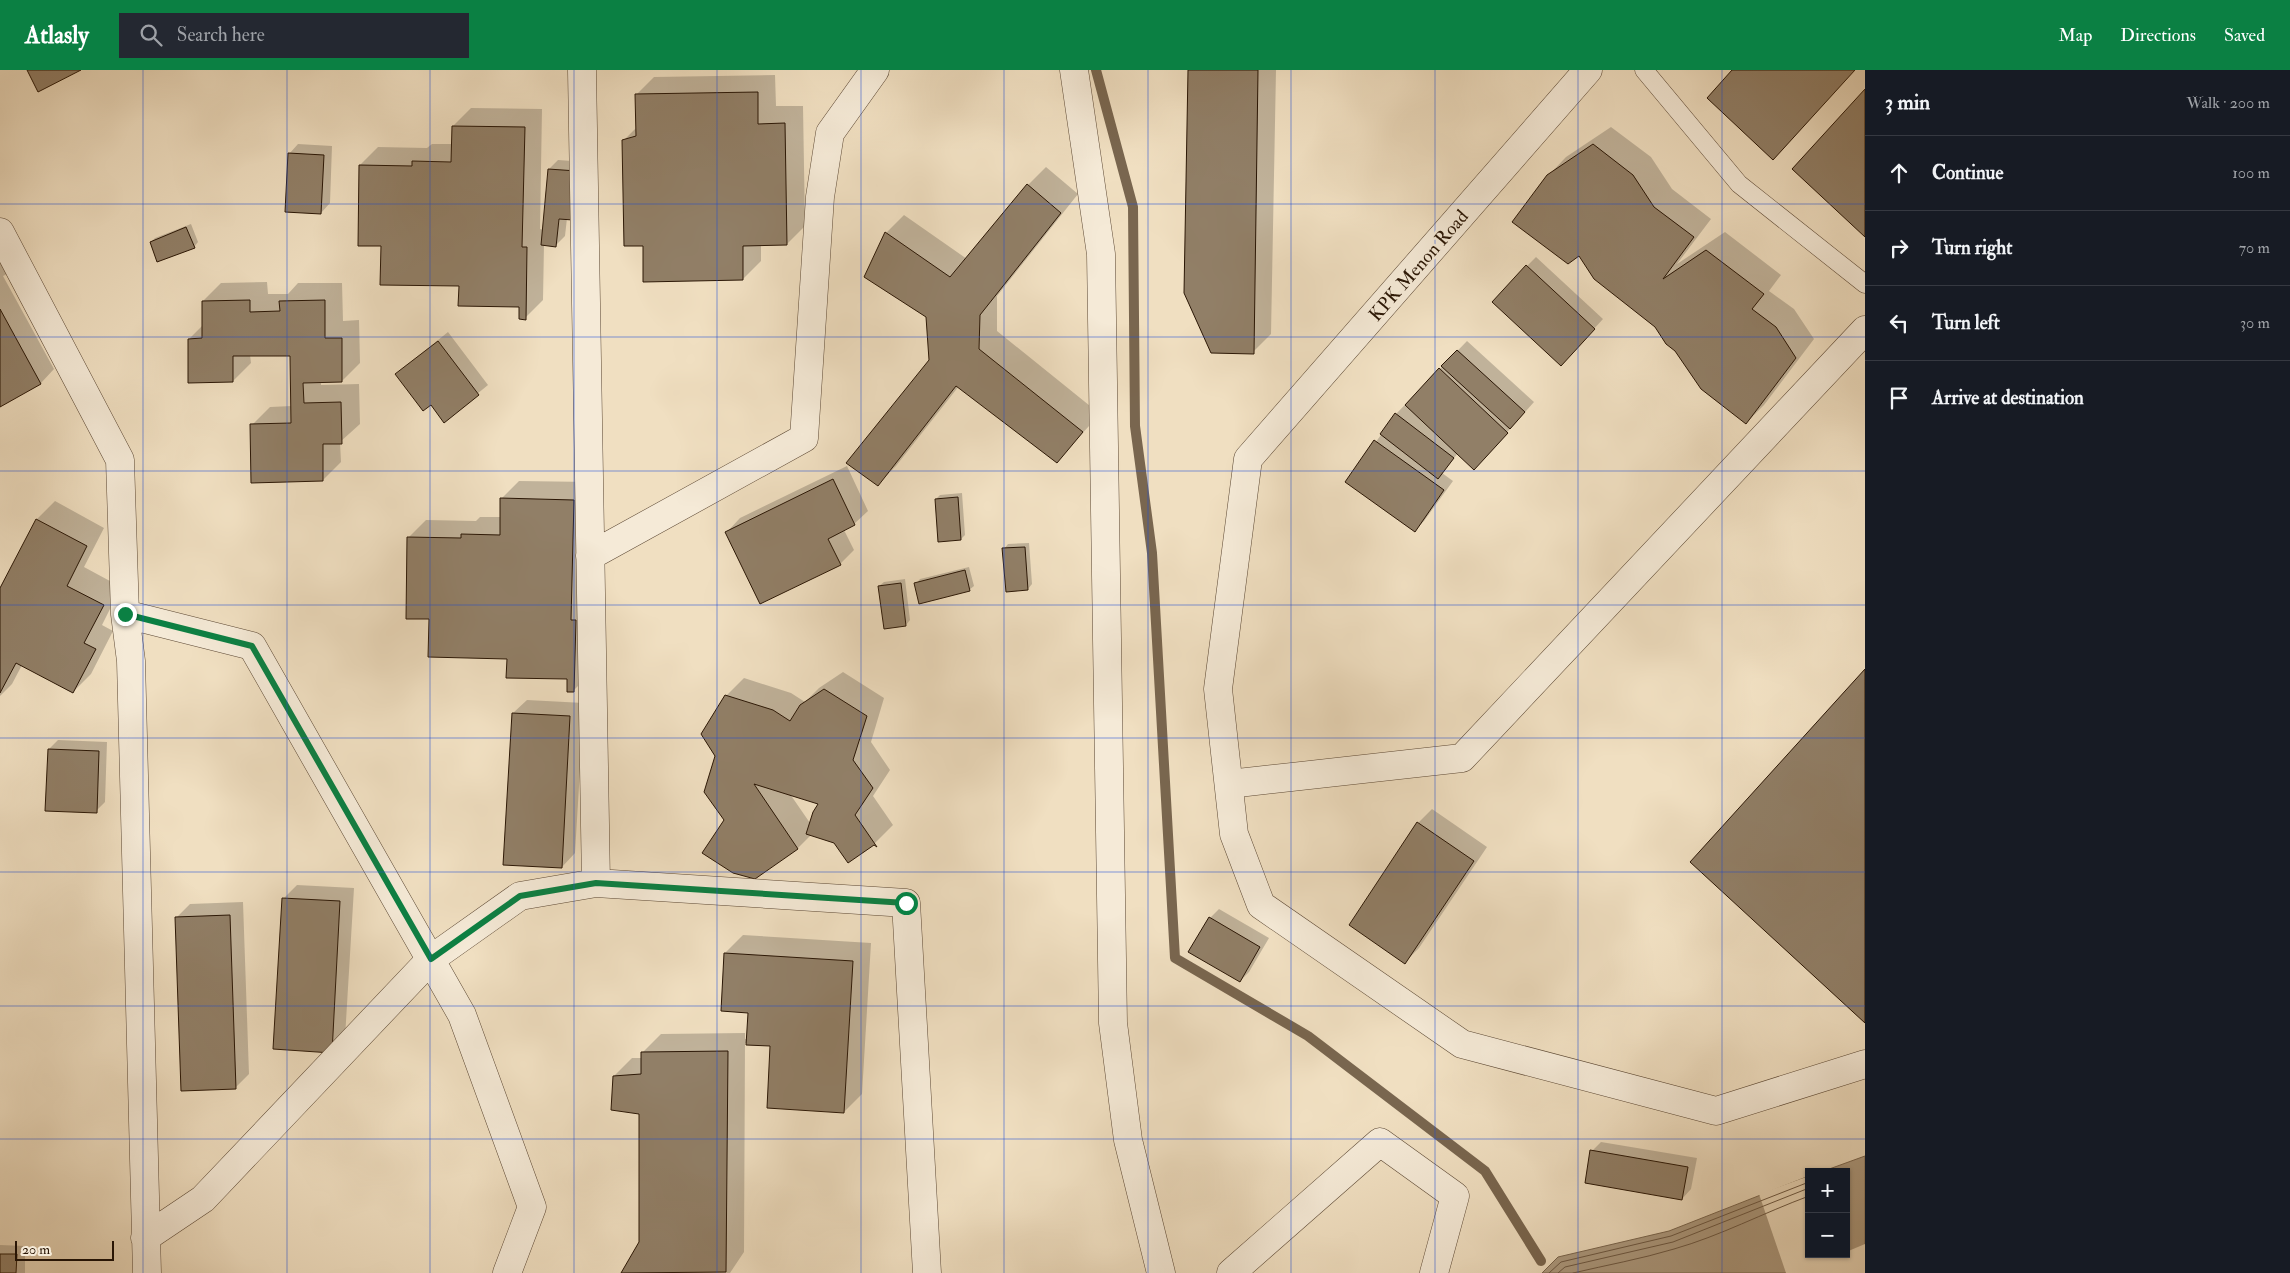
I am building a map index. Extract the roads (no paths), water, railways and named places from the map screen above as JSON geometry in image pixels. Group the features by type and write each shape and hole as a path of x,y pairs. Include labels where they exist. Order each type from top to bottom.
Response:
{"street":[{"path":"590,556 804,438 820,197 830,133 875,70"},
{"path":"1074,70 1101,254 1113,1023 1128,1140 1161,1273"},
{"name":"KPK Menon Road","path":"1229,784 1218,689 1248,459 1588,70"},
{"path":"582,71 596,883"},
{"path":"0,232 120,460 125,614 131,661 147,1273"},
{"path":"1865,330 1462,758 1229,784 1234,834 1260,905 1462,1044 1716,1111 1865,1064"},
{"path":"125,614 252,646 462,1015 532,1207 507,1273"},
{"path":"146,1238 203,1199 431,959 520,896 596,883 906,903 926,1273"},
{"path":"1231,1273 1380,1142 1455,1196 1434,1273"}],"lane":[{"path":"1644,70 1739,184 1865,284"}],"water":[{"path":"1865,1156 1865,1273 1542,1273 1558,1257 1669,1231 1805,1178 1805,1258 1850,1258 1850,1168 1832,1168"}],"waterway":[{"path":"1096,70 1133,207 1135,426 1152,553 1175,958 1308,1036 1485,1171 1541,1261"}]}
